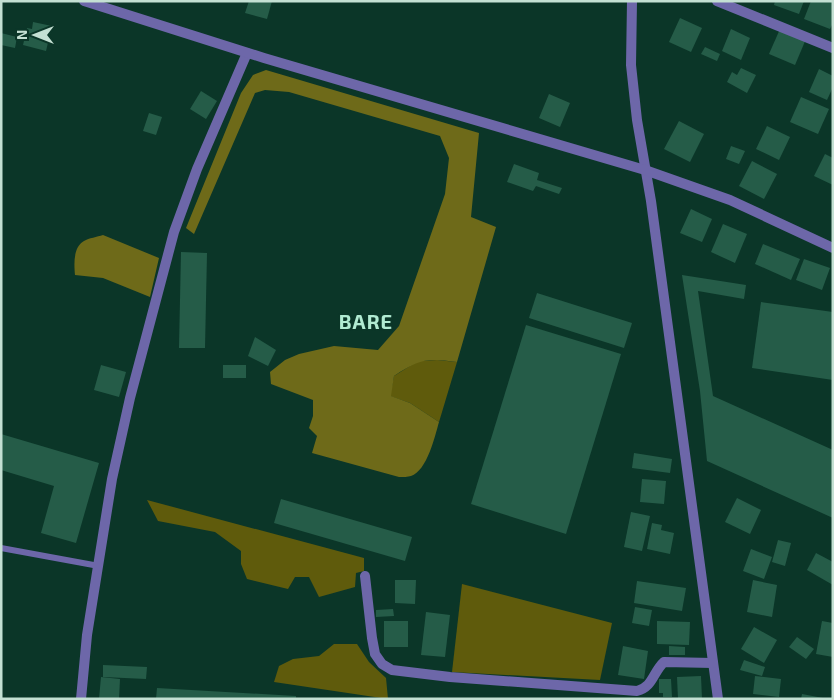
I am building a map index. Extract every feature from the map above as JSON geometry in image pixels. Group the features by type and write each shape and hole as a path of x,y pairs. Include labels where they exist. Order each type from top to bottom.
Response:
{"street":[{"path":"84,1 103,4 247,53 645,170 730,200 833,248"},
{"path":"632,1 631,65 637,120 652,211 718,699"},
{"path":"719,2 833,48"},
{"path":"81,699 87,635 112,479 130,398 174,232 197,169 247,53"},
{"path":"366,576 375,654 382,664 392,670 450,677 627,690 646,694 659,666 664,662 713,662"}],"lane":[{"path":"1,548 99,566"}],"shaded area":[{"path":"266,70 479,133 471,217 496,227 457,362 424,361 410,366 394,376 391,396 410,403 439,422 426,460 417,473 411,476 399,477 312,453 317,436 309,428 313,416 313,400 271,384 270,372 285,360 299,354 334,346 378,350 399,326 445,194 449,158 440,136 289,92 265,90 255,93 194,234 186,228 241,93 253,75"},
{"path":"103,235 159,258 150,297 103,278 75,275 75,256 80,244 86,240"},
{"path":"418,361 457,362 439,422 410,403 390,396 394,376"},
{"path":"147,500 364,558 364,571 356,573 355,587 319,597 309,577 295,577 288,589 247,579 241,564 241,551 215,532 158,521"},
{"path":"462,584 612,623 600,680 452,672"},
{"path":"334,644 357,644 369,662 386,678 388,699 274,682 279,666 293,659 319,656"}],"building":[{"path":"249,1 272,1 267,19 245,13"},
{"path":"775,1 804,1 799,14 774,5"},
{"path":"811,1 833,1 833,23 830,29 804,19"},
{"path":"680,18 702,28 691,52 669,42"},
{"path":"33,22 52,26 46,51 23,45 27,28 32,29"},
{"path":"731,29 750,38 741,60 722,51"},
{"path":"780,29 806,39 795,65 769,54"},
{"path":"1,33 17,37 15,48 1,45"},
{"path":"705,47 720,54 717,61 701,54"},
{"path":"741,68 756,75 747,93 727,82 732,72 737,75"},
{"path":"819,69 833,76 833,87 827,100 809,92"},
{"path":"201,91 217,101 206,119 190,109"},
{"path":"549,94 570,103 560,127 539,118"},
{"path":"801,97 829,109 818,134 790,122"},
{"path":"149,113 162,117 156,135 143,131"},
{"path":"679,121 704,134 690,162 664,149"},
{"path":"767,126 790,137 779,160 756,149"},
{"path":"731,146 745,151 739,164 726,159"},
{"path":"825,154 833,158 833,185 814,176"},
{"path":"752,161 777,174 764,199 739,186"},
{"path":"514,164 539,173 537,180 562,188 559,194 536,186 533,191 507,182"},
{"path":"691,209 712,219 702,242 680,233"},
{"path":"723,224 747,234 735,263 711,252"},
{"path":"763,244 800,259 791,280 755,264"},
{"path":"181,252 207,253 205,348 179,348"},
{"path":"804,259 830,268 822,290 796,280"},
{"path":"682,275 746,285 744,299 698,291 713,396 833,450 833,518 707,461 700,391"},
{"path":"537,293 632,323 624,348 529,318"},
{"path":"761,302 833,312 833,380 752,368"},
{"path":"526,325 621,354 566,534 471,504"},
{"path":"255,337 276,350 268,366 248,356"},
{"path":"101,365 126,372 119,397 94,390"},
{"path":"223,365 246,365 246,378 223,378"},
{"path":"1,434 99,463 76,543 41,533 54,486 1,470"},
{"path":"634,453 672,459 670,473 632,468"},
{"path":"642,479 666,481 664,504 640,502"},
{"path":"737,498 761,510 750,534 725,522"},
{"path":"281,499 412,537 405,561 274,523"},
{"path":"631,512 650,516 642,551 624,547"},
{"path":"652,523 662,525 661,530 674,533 670,554 647,549"},
{"path":"778,540 791,543 785,566 772,562"},
{"path":"751,549 772,557 764,579 743,571"},
{"path":"816,553 833,562 833,585 807,570"},
{"path":"395,580 416,580 415,604 395,603"},
{"path":"753,580 777,585 772,617 747,612"},
{"path":"637,581 686,588 682,611 634,603"},
{"path":"635,607 652,610 649,626 632,623"},
{"path":"393,609 394,616 376,617 376,610"},
{"path":"426,612 450,615 445,657 421,655"},
{"path":"384,621 408,621 408,647 384,647"},
{"path":"657,621 690,622 689,645 657,644"},
{"path":"822,621 833,623 833,657 816,654"},
{"path":"754,627 777,640 764,663 741,649"},
{"path":"797,637 814,649 806,659 789,647"},
{"path":"623,646 648,651 644,679 618,675"},
{"path":"669,646 685,647 685,655 669,655"},
{"path":"744,660 765,667 762,676 740,670"},
{"path":"103,665 147,667 146,679 103,677"},
{"path":"701,676 702,699 678,699 677,677"},
{"path":"755,676 781,679 779,697 753,694"},
{"path":"101,677 120,679 119,699 99,699"},
{"path":"659,679 671,679 672,697 663,697 663,693 659,693"},
{"path":"157,688 296,696 296,699 156,699"},
{"path":"802,694 823,698 823,699 801,699"}],"district":[{"name":"BARE","path":"366,322"}]}
